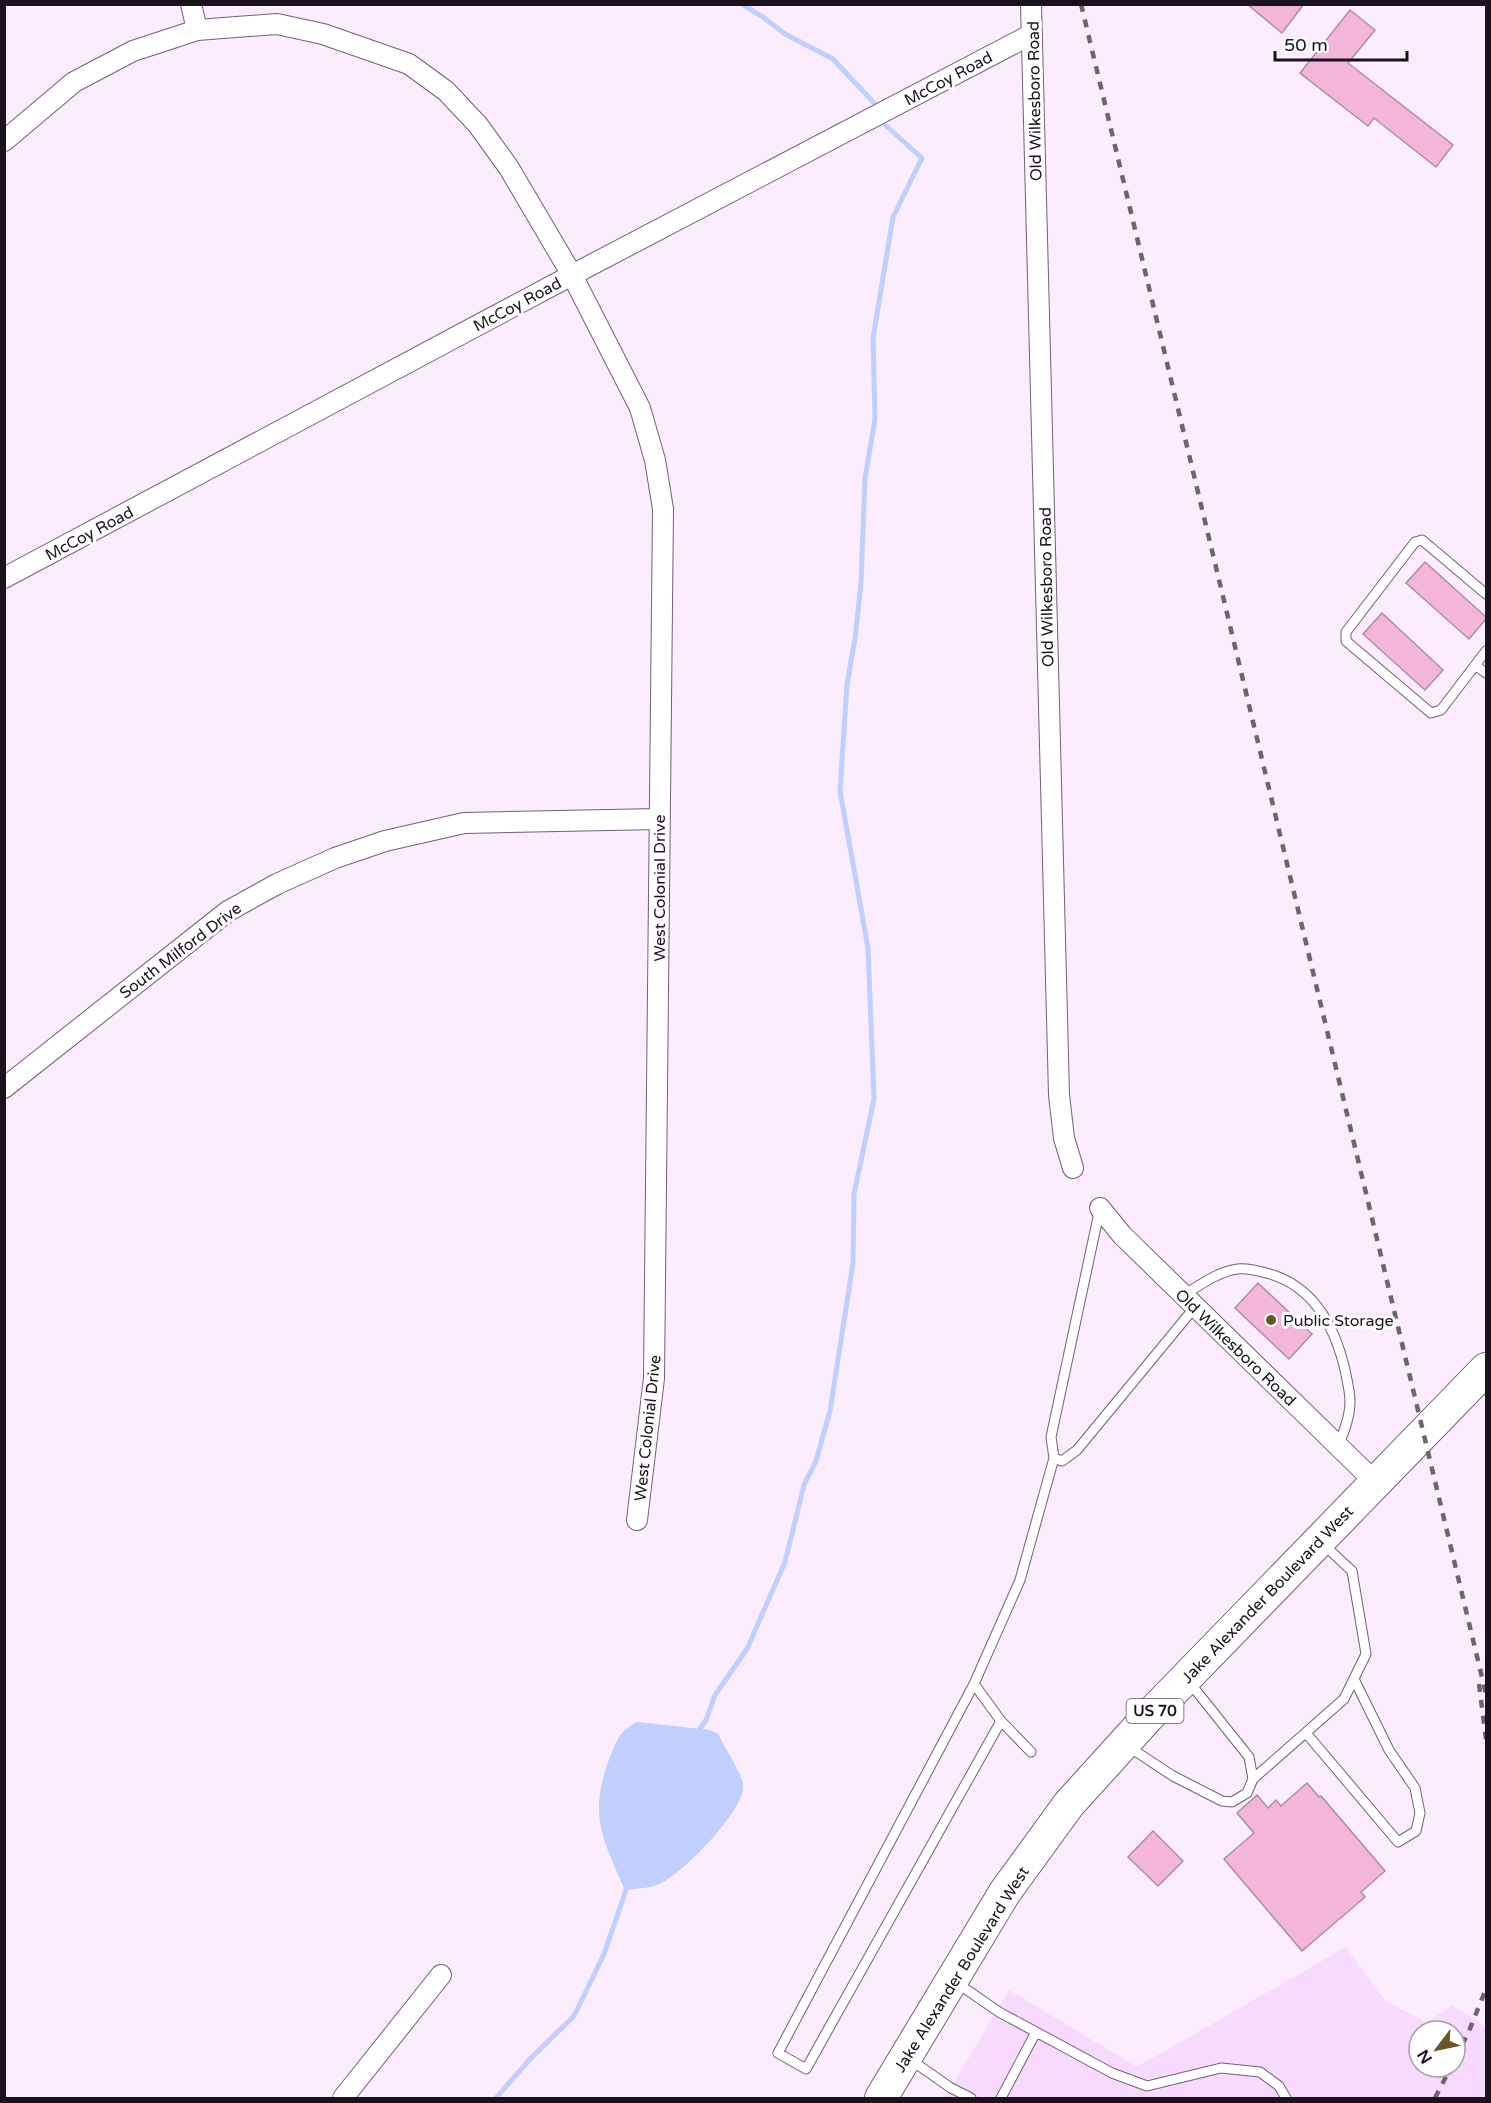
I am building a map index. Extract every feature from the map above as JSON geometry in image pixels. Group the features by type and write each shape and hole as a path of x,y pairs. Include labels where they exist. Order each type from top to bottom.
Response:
{"highway":[{"name":"Jake Alexander Boulevard West","path":"881,2098 1005,1892 1069,1804 1186,1678 1486,1369"}],"street":[{"path":"191,4 197,30"},
{"name":"Old Wilkesboro Road","path":"1031,4 1059,1095 1064,1138 1073,1168"},
{"name":"West Colonial Drive","path":"4,141 74,82 134,51 197,30 278,24 323,34 409,64 446,91 478,124 509,168 572,275 639,408 655,460 663,509 654,1378 637,1520"},
{"name":"McCoy Road","path":"4,578 572,275 1032,34"},
{"name":"South Milford Drive","path":"4,1088 228,910 277,884 335,858 385,841 464,823 659,819"},
{"name":"Old Wilkesboro Road","path":"1100,1208 1122,1235 1375,1482"},
{"path":"343,2098 441,1976"}],"lane":[{"path":"1486,594 1422,540 1415,542 1346,633 1346,641 1431,713 1441,710 1486,651"},
{"path":"1476,666 1486,673"},
{"path":"1001,1721 806,2069 778,2053 974,1684 1020,1580 1054,1458 1051,1437 1100,1208"},
{"path":"1054,1458 1062,1461 1077,1450 1189,1301 1210,1279 1235,1269 1263,1272 1281,1277 1297,1285 1324,1313 1334,1331 1341,1354 1350,1402 1348,1417 1338,1446"},
{"path":"1124,1744 1173,1776 1222,1801 1232,1802 1247,1793 1253,1779 1344,1699 1366,1654 1352,1571 1319,1540"},
{"path":"1186,1678 1249,1757 1253,1779"},
{"path":"1306,1733 1398,1842 1416,1831 1420,1813 1415,1788 1389,1750 1354,1679"},
{"path":"974,1684 1001,1721 1031,1752"},
{"path":"952,1980 999,2012 1112,2073 1147,2086 1221,2068 1260,2072 1279,2086 1286,2098"},
{"path":"1001,2098 1036,2032"},
{"path":"906,2056 951,2088 971,2098"}],"shaded area":[{"path":"1346,1947 1385,2001 1420,2019 1407,2019 1407,2079 1467,2079 1467,2019 1431,2019 1452,2006 1483,2024 1486,2031 1486,2098 945,2098 1009,1990 1137,2067"}],"water":[{"path":"638,1722 710,1730 718,1734 743,1785 741,1796 734,1810 723,1825 681,1869 657,1885 625,1890 604,1840 599,1810 600,1795 603,1777 617,1741 627,1728"}],"building":[{"path":"1247,4 1304,4 1282,33"},
{"path":"1350,10 1375,30 1348,63 1453,145 1436,167 1374,118 1368,126 1300,73"},
{"path":"1425,562 1486,617 1469,639 1406,583"},
{"path":"1382,613 1443,670 1425,690 1363,634"},
{"path":"1258,1283 1312,1334 1289,1359 1235,1308"},
{"path":"1307,1783 1319,1797 1321,1796 1385,1871 1361,1892 1365,1897 1302,1951 1224,1859 1254,1833 1237,1813 1257,1795 1268,1808 1276,1800 1281,1806"},
{"path":"1153,1831 1183,1861 1158,1886 1128,1857"}],"waterway":[{"path":"742,4 785,34 833,59 874,103"},
{"path":"697,1733 706,1720 715,1695 747,1649 785,1562 804,1485 816,1461 830,1411 853,1263 854,1194 874,1099 868,948 840,791 847,684 861,583 865,478 875,419 873,338 893,217 922,158 884,124"},
{"path":"496,2098 532,2057 574,2016 604,1954 628,1884"}],"railway":[{"path":"1081,4 1486,1694"},
{"path":"1479,1684 1486,1739"},
{"path":"1467,2035 1486,1989"},
{"path":"1435,2098 1445,2079"}],"place":[{"name":"Public Storage","path":"1271,1320"}]}
